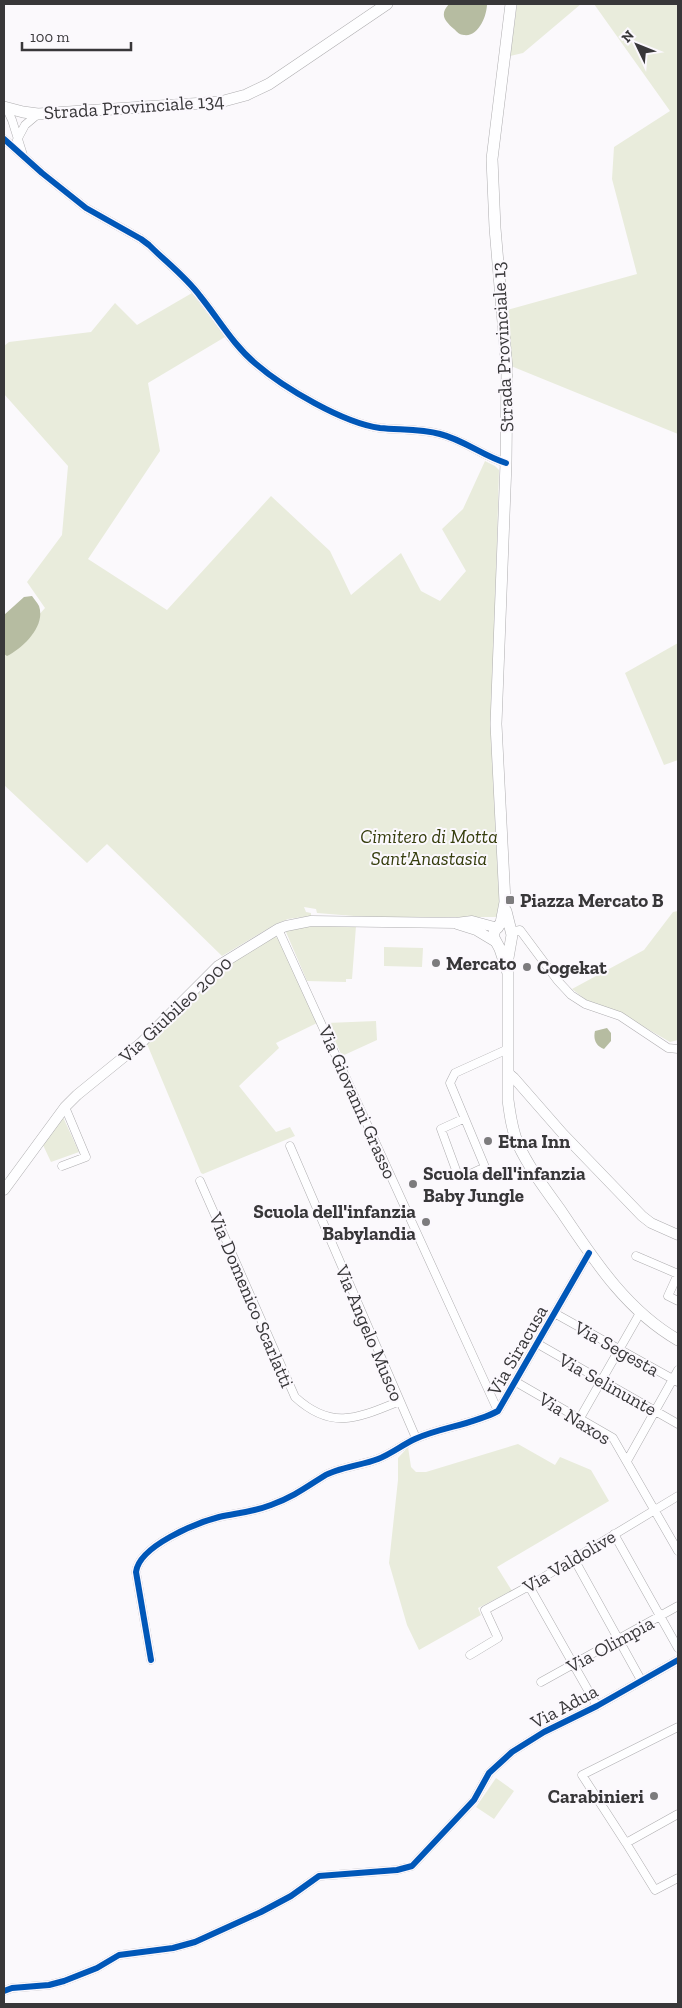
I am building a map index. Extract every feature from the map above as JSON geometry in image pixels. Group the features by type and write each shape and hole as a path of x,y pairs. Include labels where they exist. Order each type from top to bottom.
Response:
{"main road":[{"name":"Strada Provinciale 134","path":"4,108 38,114 93,112 220,102 246,95 269,84 387,4"},
{"name":"Strada Provinciale 13","path":"508,932 496,724 506,462 507,368 495,228 492,159 511,4"},
{"path":"508,973 493,936 508,932 508,973 508,1073 510,1116 518,1143 543,1184 609,1280 640,1313 678,1340"}],"street":[{"path":"4,108 12,120 24,157"},
{"path":"17,140 25,125 38,114"},
{"path":"4,139 86,208 149,245 195,289 235,342 255,364 304,396 328,410 363,424 379,428 438,433 453,437 506,462"},
{"path":"504,887 513,918 508,932 571,995 585,1004 620,1016 668,1048 678,1049"},
{"name":"Via Giubileo 2000","path":"4,1190 65,1107 76,1095 141,1043 218,966 278,930 296,923 312,921 456,923 472,920 508,932"},
{"path":"456,923 476,930 496,943"},
{"name":"Via Giovanni Grasso","path":"278,930 498,1412"},
{"path":"470,1174 485,1167 464,1119 450,1079 455,1072 508,1049"},
{"path":"508,1073 563,1134 642,1216 651,1223 678,1235"},
{"path":"62,1166 86,1157 65,1107"},
{"path":"456,1170 441,1129 464,1119"},
{"name":"Via Angelo Musco","path":"290,1146 416,1438"},
{"name":"Via Domenico Scarlatti","path":"200,1180 294,1397 310,1410 349,1419 400,1401"},
{"name":"Via Siracusa","path":"152,1660 136,1572 139,1563 149,1551 162,1542 197,1525 220,1517 240,1515 271,1505 298,1494 324,1475 379,1459 416,1438 485,1418 498,1412 590,1253"},
{"path":"636,1256 678,1274 668,1296 678,1301"},
{"path":"580,1418 640,1313"},
{"name":"Via Segesta","path":"556,1314 676,1380"},
{"name":"Via Selinunte","path":"538,1344 678,1424"},
{"path":"627,1461 655,1411 676,1380 678,1370"},
{"name":"Via Naxos","path":"516,1382 613,1438 678,1551"},
{"name":"Via Valdolive","path":"470,1655 498,1638 485,1610 529,1586 678,1496"},
{"path":"614,1534 678,1648"},
{"path":"574,1559 642,1680"},
{"path":"529,1586 597,1706"},
{"name":"Via Olimpia","path":"541,1682 678,1606"},
{"name":"Via Adua","path":"4,1991 64,1981 97,1968 119,1955 173,1948 195,1942 260,1912 290,1896 319,1876 397,1870 412,1866 474,1800 490,1773 512,1752 544,1732 597,1706 678,1660"},
{"path":"678,1727 582,1776 655,1890 678,1878"},
{"path":"626,1843 678,1814"}],"green space":[{"path":"517,4 581,4 523,53 510,56"},
{"path":"594,4 678,4 678,434 511,366 507,310 637,274 612,179 614,147 670,111"},
{"name":"Cimitero di Motta Sant'Anastasia","path":"192,293 225,337 148,383 160,451 88,559 167,610 271,496 330,551 351,595 401,553 421,591 440,601 466,571 442,529 463,509 485,461 495,466 499,470 492,719 501,917 366,917 317,913 316,909 304,907 306,912 311,913 311,916 288,919 274,925 222,956 107,844 87,863 4,785 4,654 45,608 27,582 62,535 68,466 4,394 4,346 9,342 91,332 115,303 137,325"},
{"path":"678,643 678,760 664,765 625,673"},
{"path":"678,911 678,1040 670,1042 620,1013 586,1000 572,989 644,950 673,912"},
{"path":"311,925 356,926 352,979 346,979 346,982 307,981 286,932 287,930"},
{"path":"274,936 281,940 317,1023 276,1043 279,1048 239,1086 276,1132 290,1127 295,1136 203,1174 147,1044 202,990 215,973"},
{"path":"384,947 423,948 422,967 384,966"},
{"path":"376,1021 377,1040 342,1056 327,1023"},
{"path":"63,1117 79,1152 51,1162 43,1145"},
{"path":"518,1444 555,1465 560,1457 591,1470 609,1501 497,1567 512,1591 478,1608 481,1615 419,1650 407,1625 389,1563 398,1480 398,1458 408,1447 411,1467 416,1472 426,1472"},
{"path":"496,1778 514,1791 494,1819 476,1807"}],"shaded area":[{"path":"449,4 487,4 486,14 474,33 463,35 457,32 444,18 444,11"},
{"path":"32,596 39,606 39,621 32,636 20,648 7,656 4,654 4,615 24,597"},
{"path":"607,1028 611,1033 611,1041 604,1049 597,1044 594,1034 595,1031"}],"cycle path":[{"path":"4,139 42,173 86,208 149,245 194,289 248,357 282,383 332,412 365,425 433,432 457,440 506,463"},
{"path":"151,1660 136,1572 139,1562 147,1553 170,1537 197,1524 279,1502 329,1473 378,1459 410,1441 478,1420 498,1411 589,1253"},
{"path":"4,1991 12,1988 49,1985 64,1981 97,1968 119,1955 173,1948 195,1942 261,1912 291,1896 319,1876 397,1870 412,1866 474,1800 489,1773 512,1752 544,1732 597,1706 678,1660"}],"place":[{"name":"Piazza Mercato B","path":"510,900"},
{"name":"Mercato","path":"436,963"},
{"name":"Cogekat","path":"527,967"},
{"name":"Etna Inn","path":"488,1141"},
{"name":"Scuola dell'infanzia Baby Jungle","path":"413,1184"},
{"name":"Scuola dell'infanzia Babylandia","path":"426,1222"},
{"name":"Carabinieri","path":"654,1796"}]}
